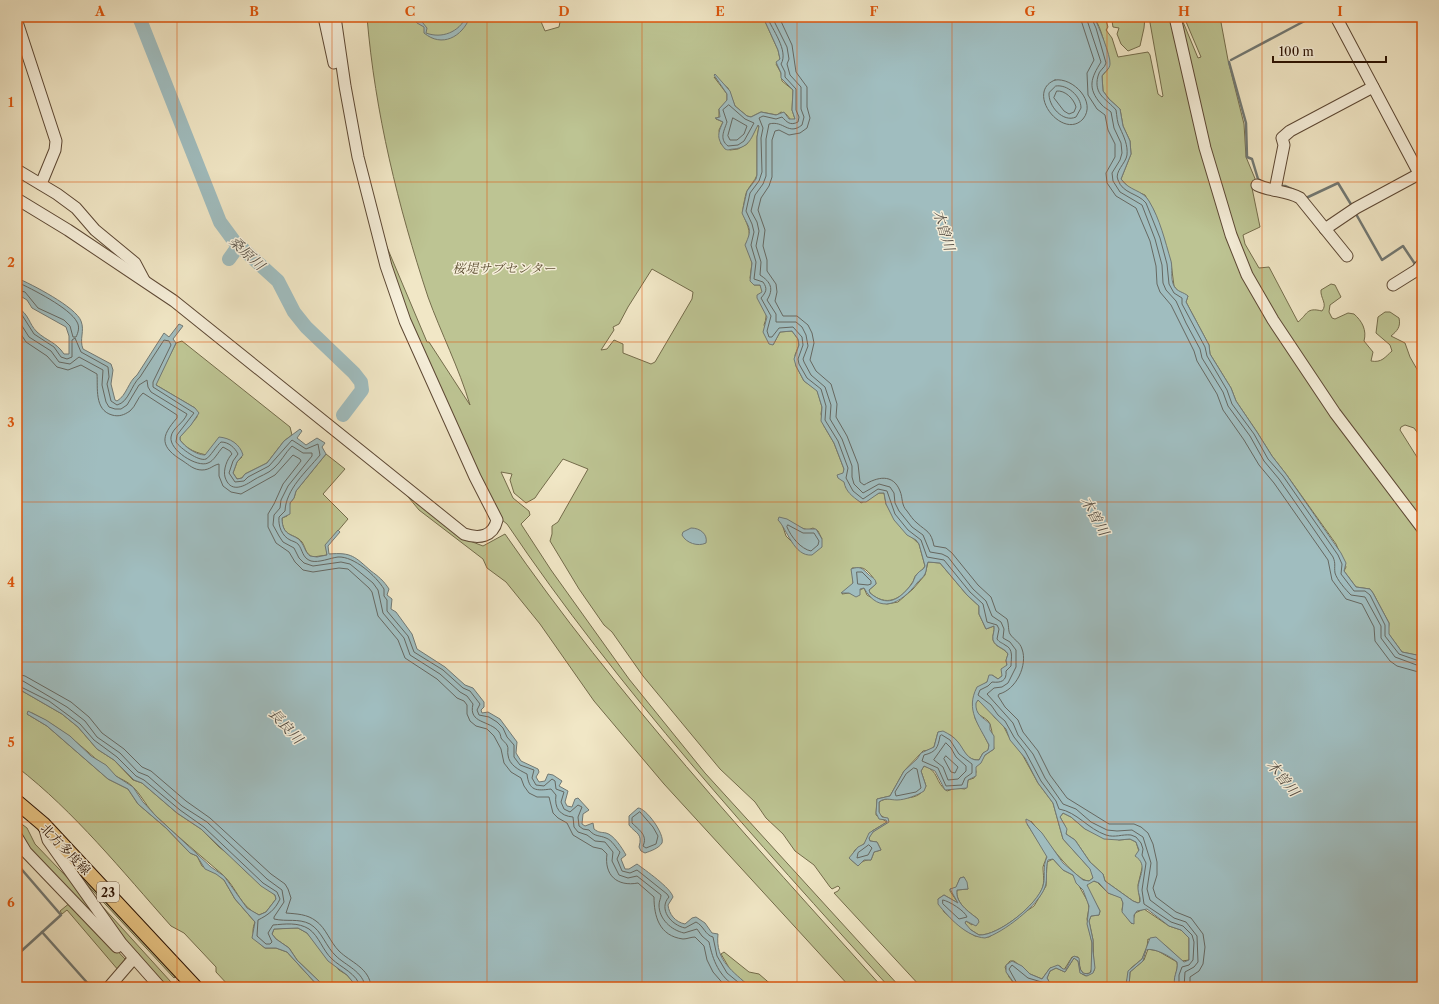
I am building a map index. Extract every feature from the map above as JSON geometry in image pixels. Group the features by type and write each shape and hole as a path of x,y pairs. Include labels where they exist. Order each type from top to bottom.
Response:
{"main road":[{"name":"北方多度線","path":"17,802 43,824 194,987"}],"street":[{"path":"324,17 335,65 345,86"},
{"path":"17,199 74,234 174,301 237,350 464,534 473,537 481,537 492,531 498,520 475,477 405,321 386,266 368,199 345,86 335,17"},
{"path":"1175,17 1205,148 1231,235 1247,275 1273,320 1331,408 1362,451 1422,528"},
{"path":"1325,229 1356,208 1421,176 1336,17"},
{"path":"17,22 56,141 56,150 41,184"},
{"path":"1275,190 1284,145 1282,138 1290,131 1373,86"},
{"path":"17,170 41,184 76,208 95,230 135,263 145,282"},
{"path":"1257,184 1267,190 1291,192 1300,198 1325,229 1336,239 1348,256"},
{"path":"1393,285 1417,270 1422,264"},
{"path":"43,824 48,840 134,958 160,987"},
{"path":"17,837 26,852 120,950 134,958"},
{"path":"109,987 134,958"}],"green space":[{"name":"桜堤サブセンター","path":"367,17 539,17 545,31 559,27 561,17 763,17 778,50 780,59 776,64 781,73 782,81 793,90 792,110 795,119 791,120 786,114 781,112 777,115 761,112 751,117 747,116 735,106 728,88 714,77 727,94 727,101 719,109 719,117 716,119 723,122 719,130 721,144 730,150 738,149 747,144 758,125 759,126 757,137 757,175 747,192 743,209 749,231 749,240 746,243 752,263 750,278 754,285 760,285 762,289 766,310 764,325 773,345 780,332 792,331 798,339 799,345 795,355 796,366 804,381 817,390 822,407 821,414 824,426 834,443 844,469 846,488 861,503 879,493 884,493 886,504 897,523 919,544 925,566 915,576 908,589 893,600 882,600 870,593 869,590 876,584 876,582 868,572 861,568 852,568 853,583 842,594 852,594 864,588 867,595 879,602 887,604 898,602 913,589 925,575 928,562 940,563 967,595 979,606 979,614 986,629 994,626 994,643 1008,654 1006,661 1007,665 1002,676 998,679 992,675 987,682 976,690 975,705 976,701 980,700 995,718 1002,723 1009,737 1022,754 1038,783 1053,803 1063,839 1092,871 1093,878 1089,881 1075,874 1058,856 1031,821 1027,824 1047,855 1043,867 1044,881 1042,889 1032,904 1015,919 996,931 987,934 979,935 968,928 965,923 966,921 972,925 978,919 963,907 958,899 957,890 968,889 964,877 960,878 956,888 950,889 958,903 944,895 938,899 944,912 965,930 975,936 989,937 1034,906 1046,886 1047,862 1053,859 1063,870 1073,875 1088,902 1089,908 1087,919 1092,943 1092,968 1090,973 1084,974 1080,969 1078,957 1072,957 1064,970 1060,966 1050,968 1042,979 1030,974 1014,961 1010,961 1005,967 1009,977 1017,987 921,987 834,893 840,888 838,886 832,889 814,865 795,851 783,834 766,818 755,802 720,769 643,676 579,589 550,541 552,526 558,522 588,469 563,459 535,498 526,503 514,493 510,480 512,474 501,472 513,498 529,511 530,515 521,524 551,570 629,679 705,773 900,987 889,987 789,876 690,762 595,646 507,524 502,520 478,476 409,320 389,264 381,233 427,342 429,342 470,405 461,378 428,297 407,228 389,159 371,53","holes":["652,269 693,292 692,299 655,362 651,364 623,353 623,344 614,340 607,349 601,350 614,330 613,327 619,324","779,521 808,530 813,528 818,531 822,539 802,552 786,536 782,524","975,707 976,710 990,724 994,749 985,755 975,767 976,772 974,778 968,780 967,787 965,789 956,788 947,791 940,784 932,770 924,766 921,771 926,786 922,792 917,796 879,802 879,814 889,821 875,830 869,838 870,841 877,842 881,850 874,852 871,860 856,864 850,859 855,850 864,844 872,831 887,822 876,815 877,799 890,796 904,771 923,751 934,747 938,732 952,736 967,755 974,760 979,760 983,753 988,751 989,745 975,718"]},
{"path":"1094,17 1105,17 1108,27 1106,30 1112,38 1118,57 1148,52 1150,55 1158,94 1162,97 1149,17 1172,17 1244,276 1422,533 1422,659 1416,655 1402,652 1388,633 1389,623 1373,593 1370,589 1356,587 1344,571 1346,567 1336,544 1272,456 1236,401 1231,388 1210,354 1209,345 1186,302 1188,296 1178,291 1174,286 1171,263 1154,211 1145,195 1130,189 1121,179 1131,154 1130,141 1123,126 1120,109 1103,91 1102,76 1108,69 1102,36"},
{"path":"1114,17 1145,17 1140,46 1128,51 1121,44 1117,34 1119,28 1113,27 1112,21"},
{"path":"1178,17 1181,17 1198,58 1201,57 1184,17 1220,17 1228,60 1244,124 1246,157 1256,181 1252,188 1260,227 1243,235 1245,244 1259,268 1269,267 1298,322 1310,311 1322,311 1324,308 1324,303 1321,290 1331,284 1335,285 1341,297 1330,305 1329,312 1332,318 1335,319 1348,313 1354,314 1364,329 1364,341 1373,352 1371,361 1378,361 1383,359 1392,351 1390,345 1376,333 1378,317 1385,312 1390,312 1399,318 1398,328 1391,336 1405,343 1410,357 1422,378 1422,439 1414,428 1405,425 1401,427 1400,430 1422,465 1422,523 1379,469 1282,328 1250,274 1223,199"},
{"path":"182,341 290,427 292,435 284,441 267,463 245,474 242,478 237,479 233,473 237,462 242,457 217,456 200,453 193,451 180,440 180,437 197,417 195,408 156,385 156,383 176,343"},
{"path":"326,454 345,469 323,494 348,519 326,545 327,555 313,557 307,553 299,539 286,532 282,518 287,516 290,503 294,498 296,491"},
{"path":"399,486 470,541 483,546 505,534 548,594 639,710 735,822 882,987 850,987 664,784 594,701 540,624 506,582 487,568 483,559 419,510"},
{"path":"17,688 62,714 78,727 97,749 114,760 133,780 142,783 177,813 201,829 245,871 275,895 276,899 266,912 259,915 253,912 243,902 228,880 157,817 130,784 114,775 75,741 54,726 32,713 27,714 47,726 108,779 128,789 138,804 166,828 190,853 197,856 202,866 216,873 224,880 235,899 255,922 253,930 254,937 265,948 276,948 287,952 319,987 230,987 216,972 216,967 184,933 171,926 116,863 59,803 17,767"},
{"path":"1063,813 1071,817 1085,829 1119,840 1130,839 1136,842 1143,864 1138,885 1140,902 1138,903 1133,901 1105,881 1103,874 1090,862 1075,840 1066,834 1065,826 1060,817"},
{"path":"19,822 27,828 35,844 84,895 118,944 28,849 17,830 17,824"},
{"path":"52,838 178,975 174,978 79,876"},
{"path":"1092,881 1097,882 1108,893 1121,897 1123,903 1122,910 1132,924 1135,913 1144,909 1169,926 1181,930 1189,938 1189,960 1182,961 1165,945 1148,939 1147,947 1142,959 1131,968 1125,986 1052,987 1047,978 1050,971 1056,968 1065,972 1074,958 1078,961 1082,974 1086,976 1094,971 1093,940 1089,921 1091,916 1099,915 1100,911 1087,887 1087,884"},
{"path":"92,895 171,982 165,987 126,945"},
{"path":"71,902 125,959 125,964 119,971 67,910 62,914 60,911"},
{"path":"298,928 307,933 339,970 347,975 357,987 325,987 297,960 289,948 276,939 272,934 274,929"},
{"path":"1148,949 1158,951 1177,962 1175,980 1176,987 1129,987 1130,972 1144,960"},
{"path":"724,952 749,972 759,974 774,987 750,987 731,971 721,954"}],"water":[{"path":"412,17 418,17 427,28 426,33 432,35 444,35 459,27 466,17 470,17 457,35 444,40 438,40 424,33 424,27 417,23"},
{"name":"木曽川","path":"763,17 1094,17 1104,40 1110,60 1109,67 1102,76 1103,91 1120,109 1123,126 1130,141 1131,154 1121,179 1128,186 1146,197 1153,208 1162,230 1171,261 1172,280 1174,286 1177,290 1188,296 1186,302 1209,345 1210,354 1231,388 1236,401 1272,456 1341,553 1346,563 1344,571 1356,587 1370,589 1373,593 1389,623 1389,634 1402,652 1417,655 1422,659 1422,987 1176,987 1174,981 1177,962 1162,953 1149,949 1146,950 1143,961 1130,972 1129,987 1116,987 1126,985 1128,971 1142,959 1150,938 1156,937 1184,962 1189,960 1189,938 1181,930 1169,926 1147,909 1137,911 1134,915 1134,924 1131,923 1122,912 1123,903 1121,898 1108,893 1099,883 1094,881 1087,885 1100,911 1099,915 1091,916 1089,921 1093,940 1095,968 1093,973 1087,976 1080,973 1078,961 1074,958 1065,972 1056,968 1050,971 1047,978 1052,987 1017,987 1006,972 1006,965 1012,961 1022,966 1030,974 1042,979 1050,968 1058,965 1063,969 1066,969 1074,956 1079,958 1080,969 1083,973 1088,974 1091,972 1092,943 1087,924 1089,906 1083,890 1076,883 1073,875 1063,870 1053,859 1048,860 1045,887 1036,902 1020,917 1001,930 985,938 978,937 959,926 938,904 938,899 944,895 958,903 950,889 956,887 960,878 964,877 967,882 968,889 957,890 958,899 963,907 978,919 979,922 976,926 966,921 965,923 971,930 979,935 987,934 1006,925 1025,910 1039,894 1043,886 1047,857 1026,822 1026,819 1042,833 1063,863 1083,880 1089,881 1093,878 1090,869 1063,839 1053,803 1038,783 1025,758 1010,740 1006,729 978,700 976,707 978,713 990,724 990,730 994,736 994,749 985,755 981,763 976,767 976,776 968,780 967,788 945,790 935,771 924,766 921,771 926,786 924,791 915,796 904,799 885,799 879,802 879,812 882,817 888,818 889,822 873,832 869,838 870,841 877,842 881,850 874,852 871,860 864,860 858,866 849,858 858,847 864,844 869,833 887,822 886,820 879,819 876,813 877,799 890,796 904,771 917,759 921,753 934,747 938,732 943,731 953,737 966,754 972,759 979,760 983,753 988,750 989,745 975,717 972,703 977,687 987,682 989,675 992,675 998,679 1002,676 1001,669 1007,665 1006,660 1008,654 994,643 994,626 986,629 979,614 979,606 967,595 940,563 928,562 926,572 911,590 897,601 890,604 876,602 864,588 860,589 860,595 856,597 849,593 841,593 853,583 851,569 861,568 875,580 876,584 869,590 870,593 882,600 892,600 902,595 906,591 912,584 916,575 925,566 919,544 916,540 907,535 894,520 886,504 884,493 879,493 866,502 860,502 850,494 844,482 838,478 837,475 843,473 844,469 834,443 821,421 822,407 817,391 804,381 796,366 794,359 799,345 798,339 792,331 780,332 773,345 769,344 763,332 767,317 757,298 757,295 762,292 760,285 754,285 750,281 752,263 745,245 749,235 749,229 742,213 747,191 756,179 757,175 757,137 759,126 758,125 752,138 747,144 739,148 728,150 725,149 719,139 720,129 723,122 715,118 720,117 719,109 727,100 727,94 714,75 715,74 730,91 735,106 747,116 751,117 761,112 776,115 784,112 789,119 795,119 792,110 793,90 781,78 781,73 776,62 780,59 778,50","holes":["1063,813 1071,817 1085,829 1104,839 1130,839 1136,842 1139,850 1135,856 1141,863 1142,867 1138,885 1140,902 1138,903 1133,901 1105,881 1103,874 1090,862 1075,840 1066,834 1067,829 1060,817"]},
{"name":"長良川","path":"17,278 52,296 77,315 82,325 83,349 111,364 113,370 111,384 115,400 117,401 137,375 164,333 169,337 179,324 183,326 173,339 176,343 156,385 195,408 199,413 180,437 180,440 188,448 198,454 205,455 219,437 231,440 240,448 243,455 237,462 233,473 237,479 242,478 245,474 267,463 284,441 300,429 302,431 297,438 306,445 317,438 325,443 322,447 326,454 296,491 294,498 290,503 290,514 282,518 286,532 298,539 310,556 317,557 327,555 325,545 338,530 340,532 328,546 329,554 353,556 383,581 389,589 387,595 392,599 391,609 396,612 412,634 417,649 445,667 465,685 473,688 484,702 484,707 481,710 482,713 488,712 500,719 517,742 516,753 521,761 538,769 539,772 536,777 539,782 545,781 548,774 553,775 562,781 559,786 568,791 565,802 567,806 572,807 575,799 578,798 589,810 583,814 582,824 585,826 593,823 594,829 599,832 609,834 615,839 626,855 621,859 625,869 629,869 637,864 668,889 673,897 668,905 671,914 675,919 685,924 692,918 696,917 705,923 712,933 718,934 719,951 726,965 750,987 357,987 347,975 328,961 307,933 298,928 274,929 272,934 276,939 289,948 297,960 325,987 319,987 287,952 276,948 265,948 252,938 255,922 235,899 224,880 205,869 197,856 190,853 166,828 138,804 128,789 108,779 47,726 27,714 28,711 46,720 70,736 91,756 106,765 116,776 133,787 143,802 157,817 211,867 224,876 247,908 259,915 266,912 276,899 275,895 261,886 201,829 177,813 142,783 134,780 114,760 97,749 78,727 62,714 17,688 17,307 27,316 37,332 55,344 64,354 69,354 69,336 66,327 32,308 27,300 17,294"},
{"path":"779,517 787,519 804,529 816,529 822,539 822,547 812,555 800,552 778,520"},
{"path":"691,528 700,530 705,534 706,543 699,545 689,542 684,538 682,535 683,532"},
{"path":"638,808 646,812 654,822 661,834 662,839 662,843 659,846 645,853 641,851 639,847 640,839 638,834 629,825 629,816"}],"waterway":[{"name":"桑原川","path":"139,17 220,222 234,241 278,281 294,312 306,327 354,373 361,382 362,390 343,415"},
{"path":"1231,60 1312,17"},
{"path":"1229,62 1246,123 1247,157 1252,159 1258,179 1261,181"},
{"path":"1306,198 1338,183 1352,206"},
{"path":"1280,186 1285,186 1300,193"},
{"path":"1356,214 1382,260 1403,246 1415,264"},
{"path":"229,259 239,245"},
{"path":"17,864 61,915 17,955"},
{"path":"42,932 91,987"}]}
